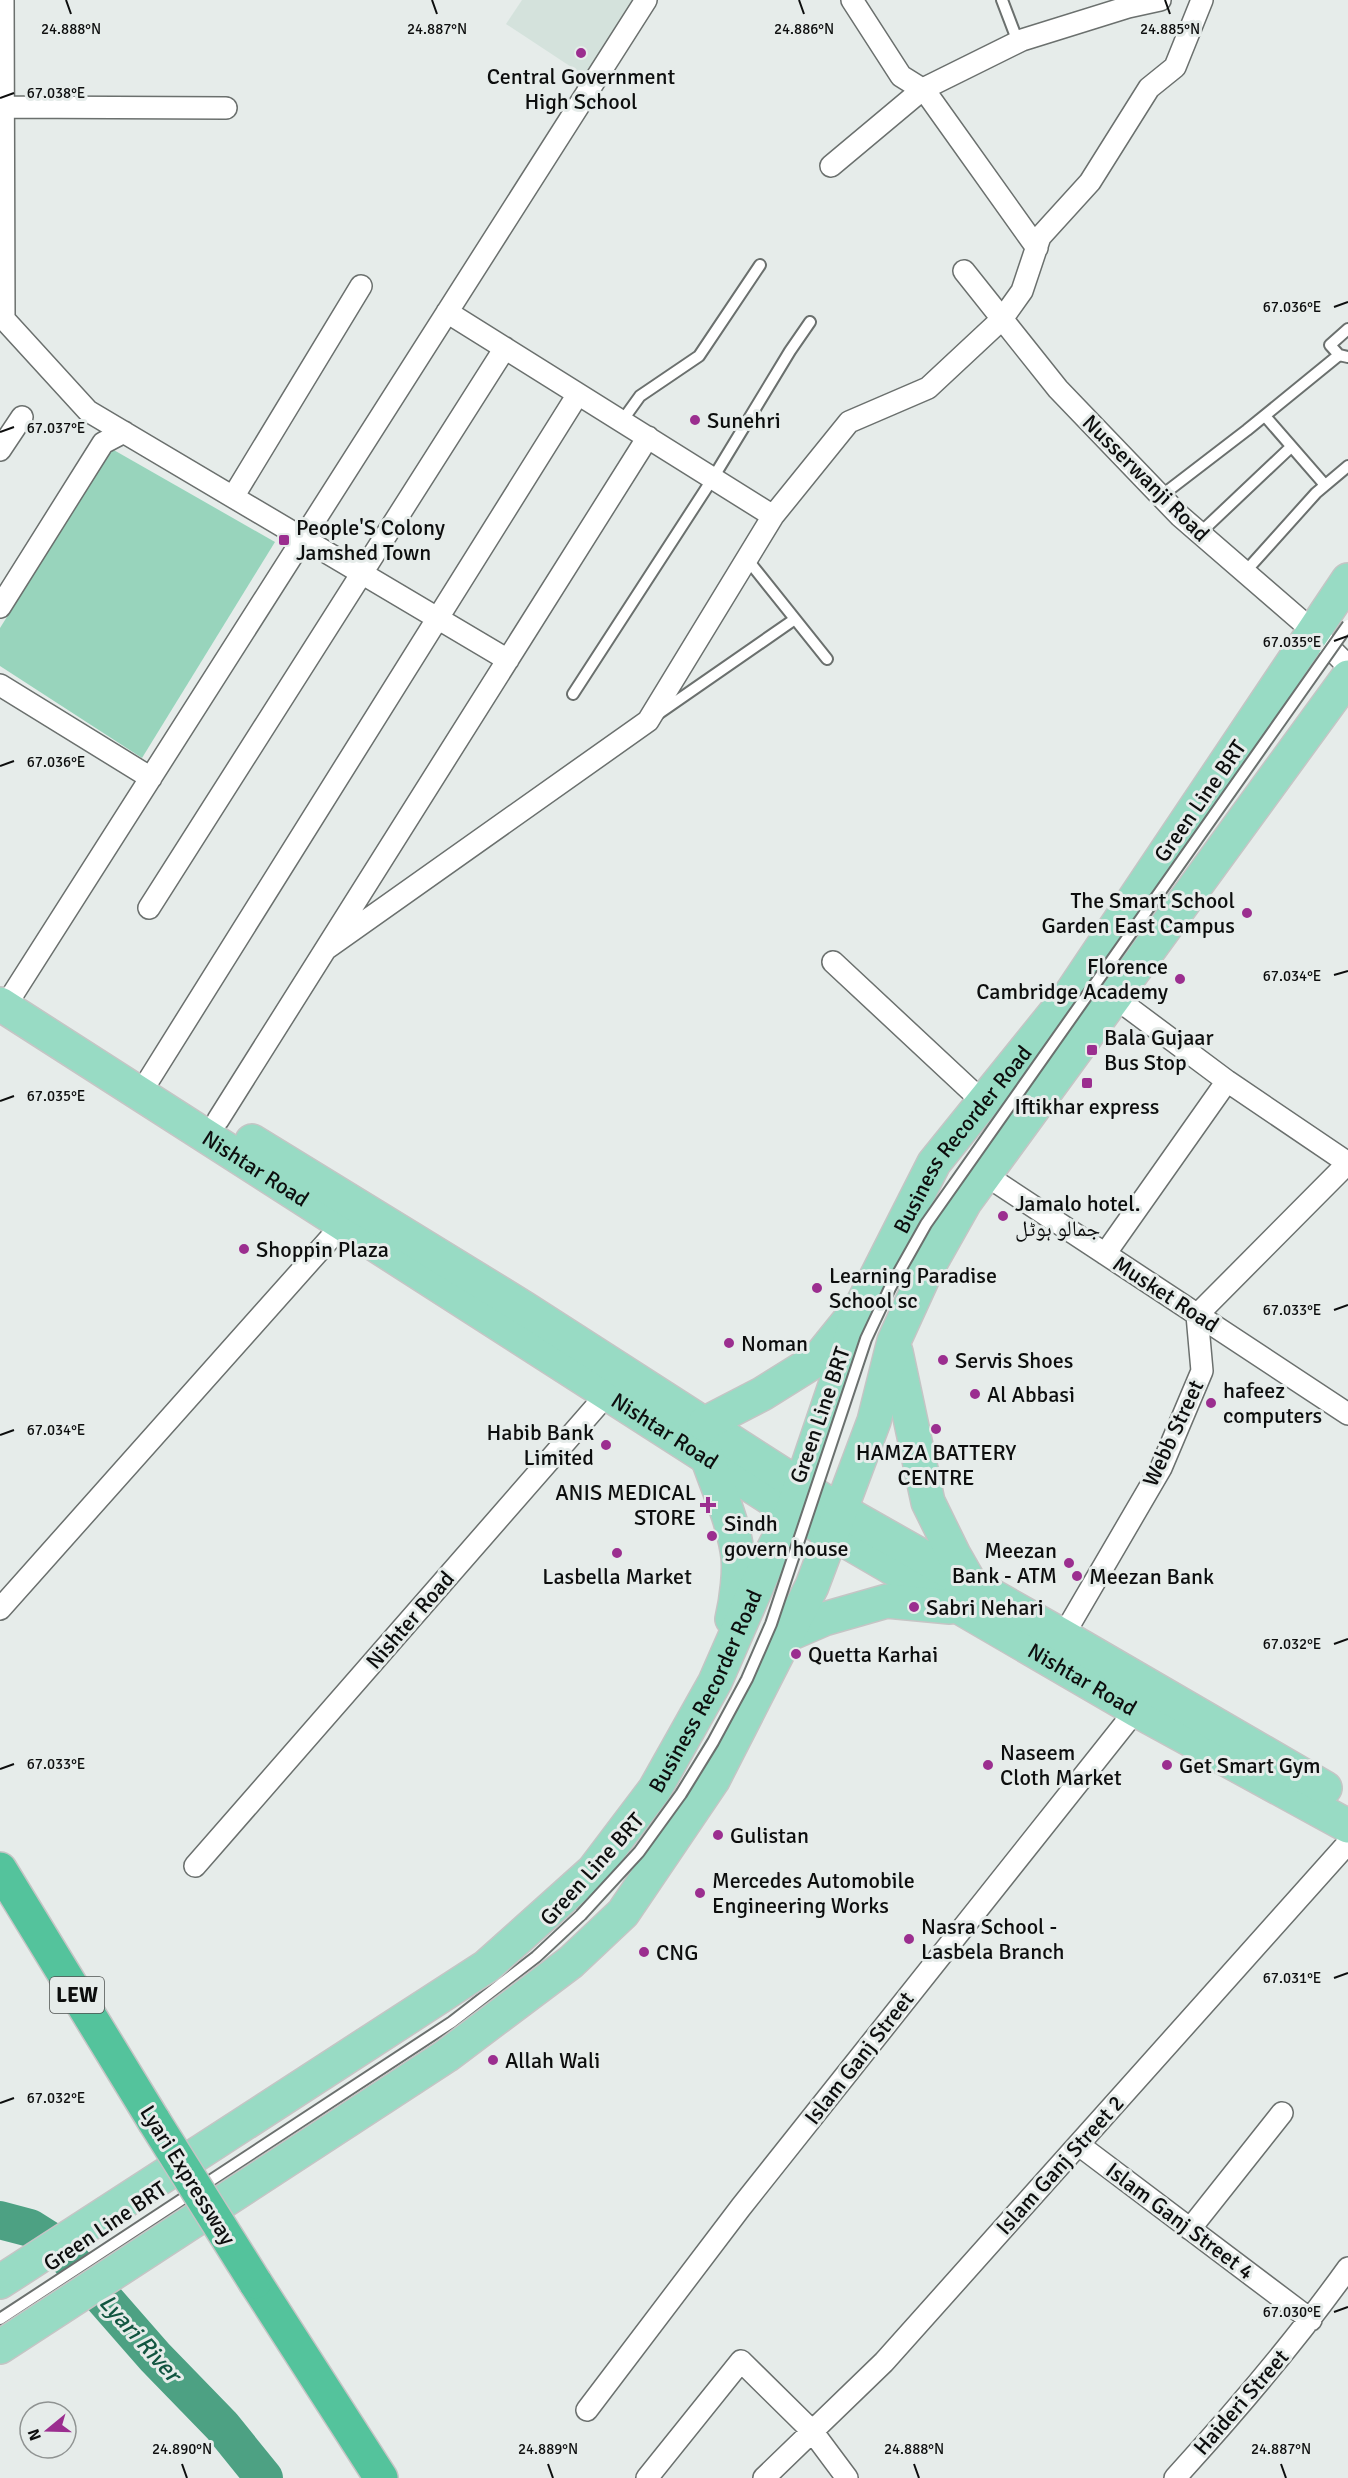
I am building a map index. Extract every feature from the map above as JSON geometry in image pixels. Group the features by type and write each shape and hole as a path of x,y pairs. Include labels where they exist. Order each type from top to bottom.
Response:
{"highway":[{"name":"Lyari Expressway","path":"0,1869 154,2121 381,2478"}],"main road":[{"name":"Business Recorder Road","path":"0,2282 219,2139 417,2014 487,1966 593,1870 655,1789 715,1682 797,1500 863,1303 934,1163 1072,992 1348,580"},
{"name":"Business Recorder Road","path":"0,2347 446,2056 571,1962 623,1913 713,1780 812,1586 874,1421 894,1341 926,1271 964,1202 1348,676"},
{"name":"Nishtar Road","path":"4,995 150,1078 218,1120 351,1215"},
{"name":"Nishtar Road","path":"4,995 616,1383 707,1457 797,1500 966,1596 1136,1710 1348,1826"},
{"path":"704,1424 762,1394 818,1359 863,1303"},
{"path":"787,1635 824,1619 887,1601 966,1596 954,1555 928,1502 894,1341"},
{"name":"Nishtar Road","path":"616,1383 704,1424 797,1500"},
{"path":"707,1457 727,1512 738,1552 735,1606 715,1682"},
{"name":"Nishtar Road","path":"966,1596 1063,1636 1348,1802"}],"street":[{"path":"3,0 1,150 4,319 88,411 508,660"},
{"path":"4,995 151,778 646,0"},
{"path":"852,0 901,76 922,89 1037,248"},
{"path":"831,166 922,89 1018,42 1128,7 1160,0"},
{"path":"326,949 648,721 773,516 849,422 928,388 1002,320 1022,291 1040,237 1090,182 1149,87 1175,67 1195,3"},
{"path":"2,107 226,108"},
{"name":"Nusserwanji Road","path":"964,271 1058,389 1161,496 1314,632 1348,666"},
{"path":"233,497 361,286"},
{"path":"447,312 773,516"},
{"path":"149,908 505,348"},
{"path":"150,1078 578,393"},
{"path":"0,450 22,417"},
{"path":"0,607 103,443 124,432"},
{"path":"218,1120 648,437"},
{"path":"0,685 151,778"},
{"path":"833,962 982,1101"},
{"path":"1113,996 1227,1081 1348,1163 1197,1315"},
{"path":"1105,1254 1227,1081"},
{"name":"Musket Road","path":"984,1174 1348,1414"},
{"path":"0,1609 351,1215"},
{"name":"Webb Street","path":"1063,1636 1161,1468 1202,1371 1197,1315"},
{"name":"Nishter Road","path":"195,1866 616,1383"},
{"name":"Islam Ganj Street","path":"587,2410 741,2207 1136,1710"},
{"name":"Islam Ganj Street 2","path":"764,2478 884,2362 1348,1843"},
{"path":"1190,2229 1282,2113"},
{"name":"Islam Ganj Street 4","path":"1079,2145 1311,2320"},
{"name":"Haideri Street","path":"1175,2478 1233,2414 1311,2320 1348,2268"},
{"path":"647,2478 741,2361 812,2431 847,2478"}],"lane":[{"path":"1002,0 1018,42"},
{"path":"622,421 640,396 699,356 760,265"},
{"path":"573,694 713,478 789,351 810,322"},
{"path":"1161,496 1343,356 1330,345 1348,329"},
{"path":"1264,417 1325,485"},
{"path":"1200,533 1292,447"},
{"path":"1245,572 1325,485 1348,466"},
{"path":"747,559 827,659"},
{"path":"648,721 795,619"},
{"name":"Green Line BRT","path":"0,2319 485,1999 537,1957 574,1922 639,1852 697,1770 760,1652 782,1595 862,1350 890,1288 907,1258 942,1200 1348,626"}],"shaded area":[{"name":"Central Government High School","path":"522,0 646,0 594,82 506,24"}],"green space":[{"path":"112,449 275,542 142,758 0,666 0,628"}],"waterway":[{"name":"Lyari River","path":"0,2220 30,2228 57,2245 155,2357 222,2426 264,2478"}],"place":[{"name":"Central Government High School","path":"581,53"},
{"name":"Sunehri","path":"695,420"},
{"name":"People'S Colony Jamshed Town","path":"284,540"},
{"name":"The Smart School Garden East Campus","path":"1247,913"},
{"name":"Florence Cambridge Academy","path":"1180,979"},
{"name":"Bala Gujaar Bus Stop","path":"1092,1050"},
{"name":"Iftikhar express","path":"1087,1083"},
{"name":"Jamalo hotel. جمالو ہوٹل","path":"1003,1216"},
{"name":"Shoppin Plaza","path":"244,1249"},
{"name":"Learning Paradise School sc","path":"817,1288"},
{"name":"Noman","path":"729,1343"},
{"name":"Servis Shoes","path":"943,1360"},
{"name":"Al Abbasi","path":"975,1394"},
{"name":"hafeez computers","path":"1211,1403"},
{"name":"HAMZA BATTERY CENTRE","path":"936,1429"},
{"name":"Habib Bank Limited","path":"606,1445"},
{"name":"ANIS MEDICAL STORE","path":"708,1505"},
{"name":"Sindh govern house","path":"712,1536"},
{"name":"Lasbella Market","path":"617,1553"},
{"name":"Meezan Bank - ATM","path":"1069,1563"},
{"name":"Meezan Bank","path":"1077,1576"},
{"name":"Sabri Nehari","path":"914,1607"},
{"name":"Quetta Karhai","path":"796,1654"},
{"name":"Naseem Cloth Market","path":"988,1765"},
{"name":"Get Smart Gym","path":"1167,1765"},
{"name":"Gulistan","path":"718,1835"},
{"name":"Mercedes Automobile Engineering Works","path":"700,1893"},
{"name":"Nasra School - Lasbela Branch","path":"909,1939"},
{"name":"CNG","path":"644,1952"},
{"name":"Allah Wali","path":"493,2060"}]}
